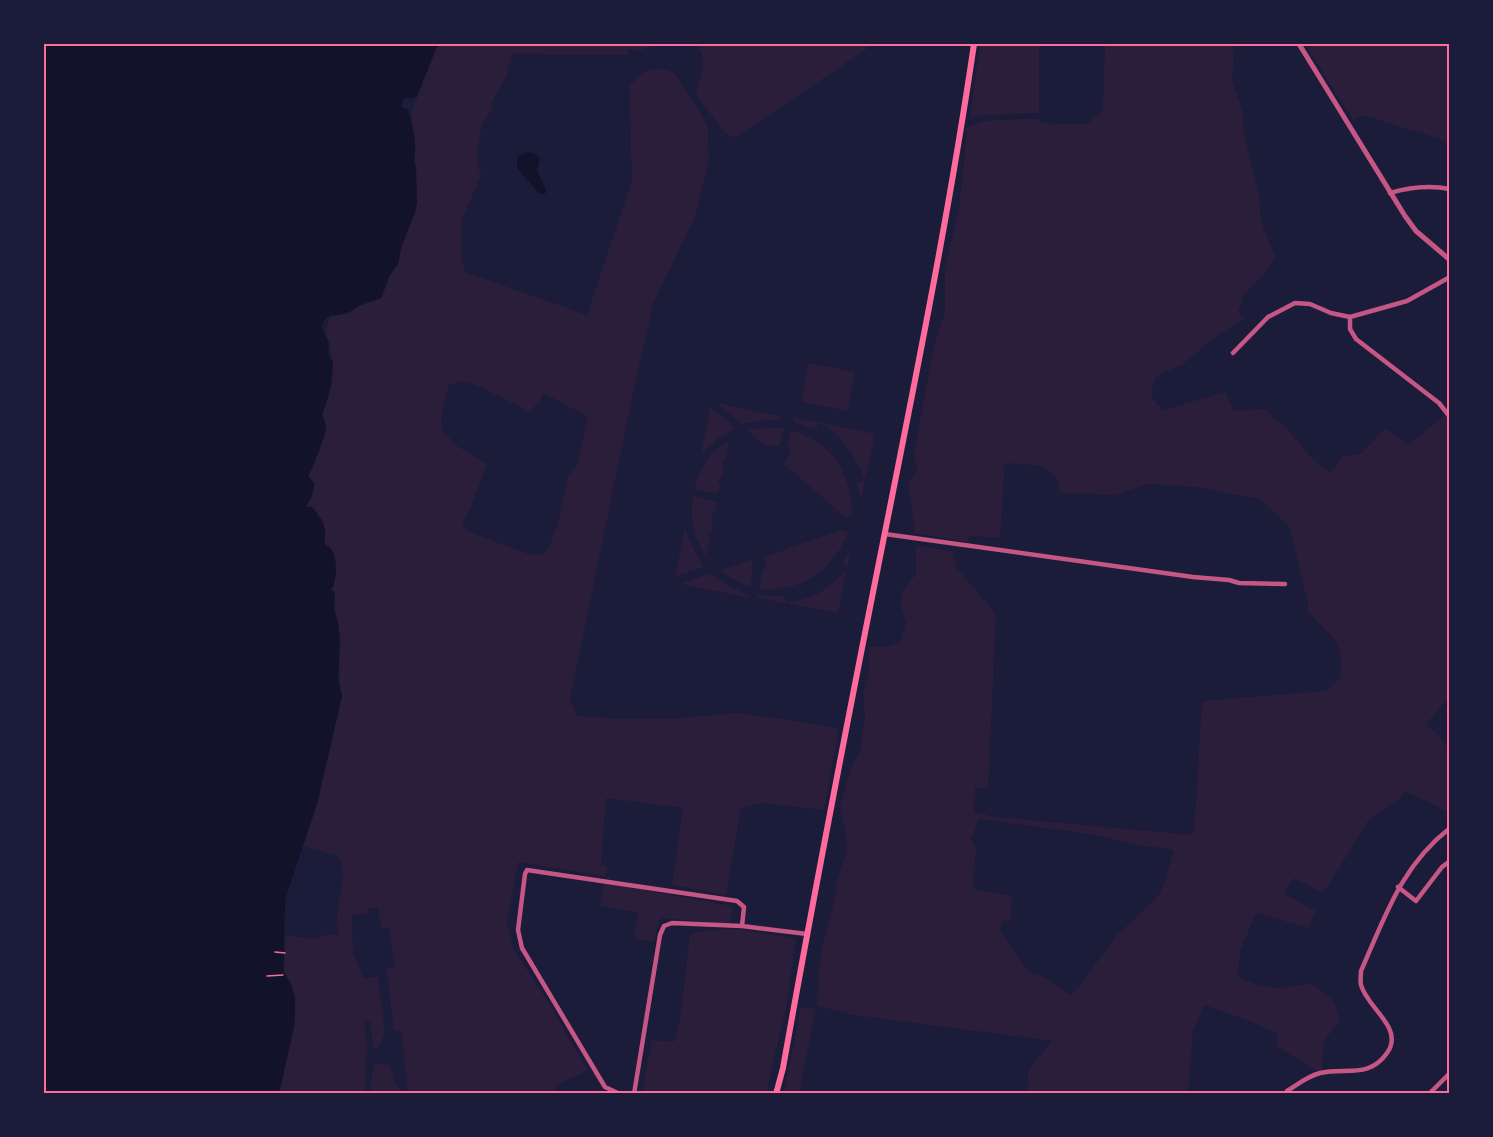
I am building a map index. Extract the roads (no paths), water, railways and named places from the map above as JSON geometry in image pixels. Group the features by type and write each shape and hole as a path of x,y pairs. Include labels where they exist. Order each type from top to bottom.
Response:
{"main road":[{"path":"776,1094 783,1068 807,933 943,238 974,44"}],"street":[{"path":"1299,44 1390,193 1416,231 1449,260"},
{"path":"1390,193 1403,189 1434,186 1449,189"},
{"path":"1233,353 1268,317 1295,303 1310,304 1331,313 1350,317 1407,301 1449,277"},
{"path":"1350,317 1350,329 1356,339 1439,403 1449,417"},
{"path":"885,534 1193,578 1239,583 1285,584"},
{"path":"1288,1094 1287,1091 1307,1078 1321,1073 1367,1069 1381,1062 1391,1048 1393,1041 1391,1032 1361,986 1361,971 1398,887 1417,859 1449,828"},
{"path":"1398,887 1416,901 1449,861"},
{"path":"620,1094 605,1088 522,948 518,930 527,870 737,901 744,907 742,926"},
{"path":"634,1094 662,930 667,924 742,926 807,933"},
{"path":"1429,1094 1448,1077"}]}
